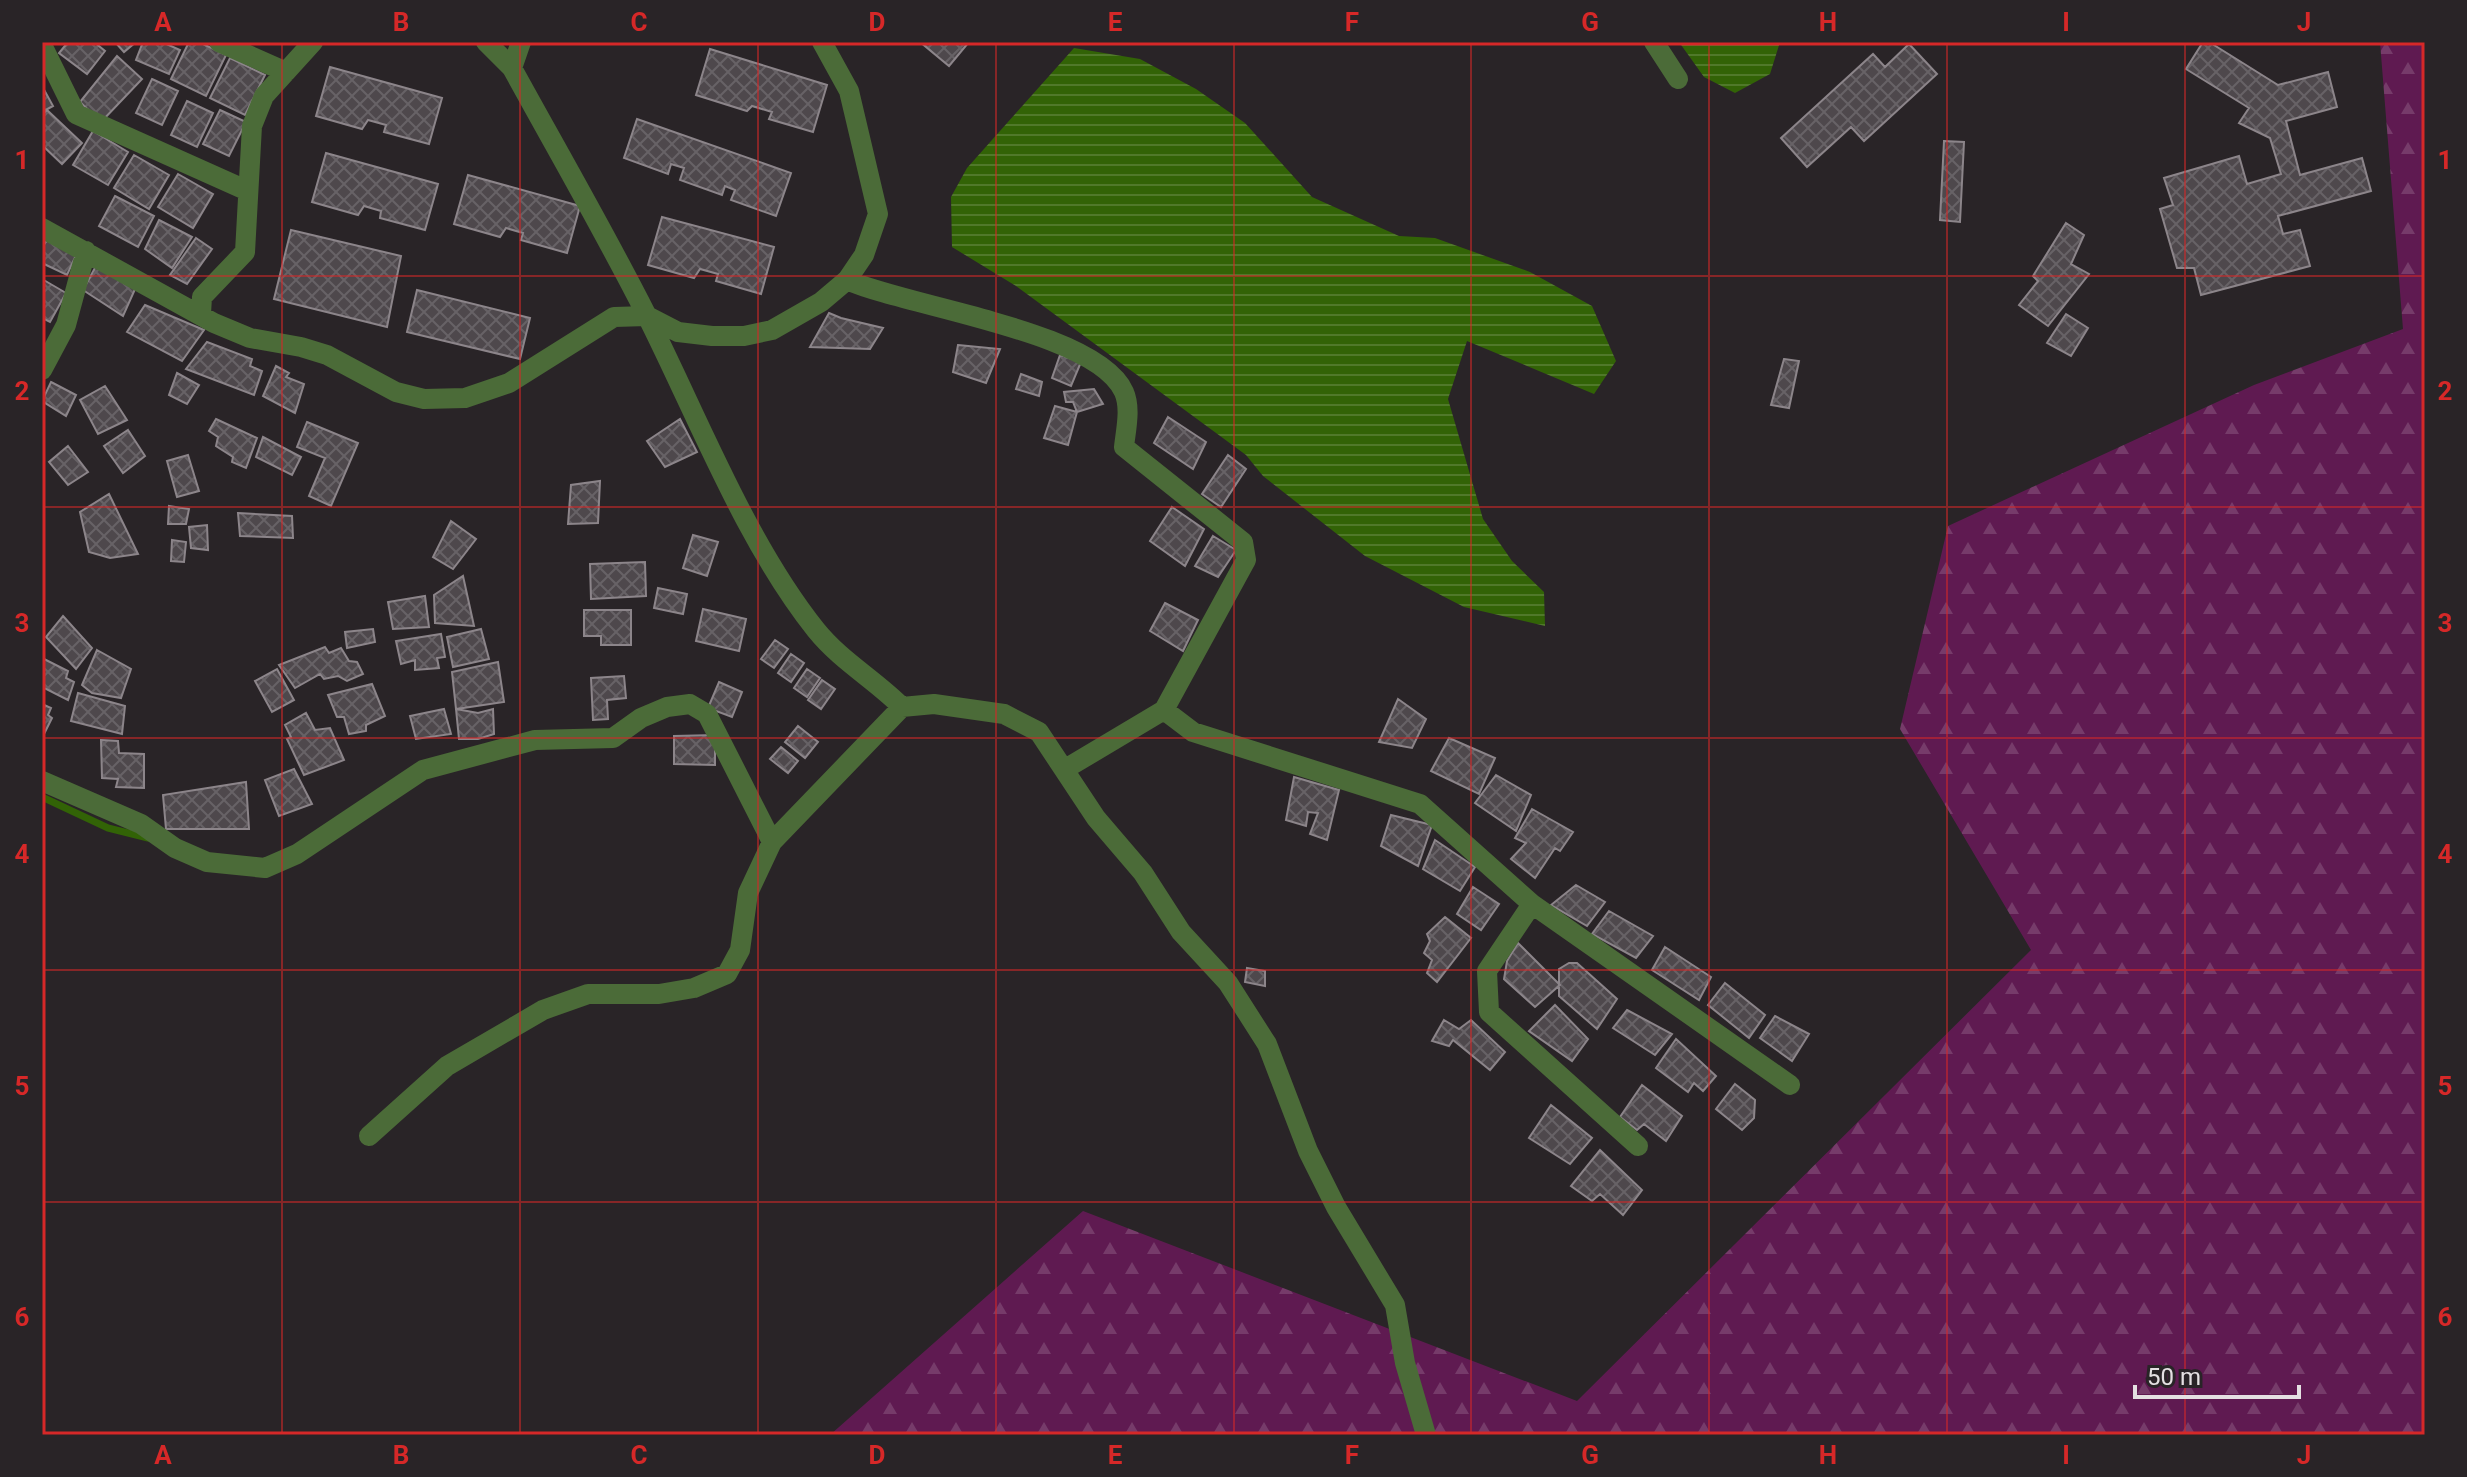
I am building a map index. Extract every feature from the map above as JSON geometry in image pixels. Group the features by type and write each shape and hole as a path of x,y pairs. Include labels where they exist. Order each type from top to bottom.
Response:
{"street":[{"path":"219,42 286,72"},
{"path":"201,314 202,297 245,252 252,126 264,96 313,42"},
{"path":"486,42 512,68 647,316 776,575 817,630 850,667 884,689 902,707"},
{"path":"512,68 521,42"},
{"path":"42,228 250,338 327,355 396,392 424,399 465,398 509,383 614,317 647,316 678,332 744,336 772,330 821,302 847,280 864,255 878,214 849,91 822,42"},
{"path":"1654,42 1678,79"},
{"path":"42,45 76,114 248,191"},
{"path":"42,370 66,325 86,251"},
{"path":"847,280 877,293 934,305 1074,350 1104,367 1123,389 1128,405 1124,447 1243,542 1246,560 1164,710 1065,769"},
{"path":"42,781 141,824 175,848 207,862 265,868 297,854 423,770 535,740 613,738 641,718 667,707 690,704 707,714 772,842"},
{"path":"369,1136 447,1066 543,1010 588,994 659,994 694,988 727,974 740,950 748,893 772,842 902,707 934,704 1004,714 1039,732 1096,818 1143,873 1181,932 1228,983 1267,1044 1308,1151 1336,1207 1395,1305 1405,1363 1426,1435"},
{"path":"1164,710 1193,732 1420,804 1532,904 1790,1085"},
{"path":"1532,904 1487,971 1489,1012 1638,1146"}],"green space":[{"path":"2380,42 2425,42 2425,1435 830,1435 1083,1211 1577,1401 2031,950 1900,729 1948,526 2254,385 2403,329"}],"shaded area":[{"path":"1679,42 1780,42 1770,74 1735,93 1704,77"},
{"path":"1074,48 1140,59 1196,89 1245,123 1312,197 1399,236 1435,238 1530,272 1592,306 1616,361 1594,394 1467,341 1448,399 1483,519 1512,561 1544,592 1545,626 1464,607 1365,556 1263,476 1246,455 1016,286 952,247 951,197 967,168"}],"building":[{"path":"68,42 94,42 105,51 87,74 59,53"},
{"path":"115,42 136,42 124,52"},
{"path":"143,42 162,42 180,50 169,74 136,60"},
{"path":"189,42 199,42 226,55 206,96 171,79"},
{"path":"920,42 969,42 949,66"},
{"path":"2203,42 2209,42 2278,85 2328,72 2337,107 2286,121 2300,175 2362,158 2371,191 2278,216 2283,234 2300,230 2310,266 2201,295 2194,268 2177,268 2160,209 2173,205 2164,178 2239,156 2247,184 2281,174 2270,138 2239,123 2249,108 2186,69"},
{"path":"1909,44 1937,74 1864,141 1851,127 1807,167 1781,138 1873,54 1885,67"},
{"path":"710,49 827,85 813,132 769,119 772,112 752,106 747,111 696,95"},
{"path":"117,56 142,79 101,122 80,102"},
{"path":"230,58 265,75 245,115 210,98"},
{"path":"330,67 442,98 429,144 384,132 386,125 368,120 362,129 316,116"},
{"path":"152,79 178,91 162,125 136,113"},
{"path":"42,86 53,106 42,112"},
{"path":"187,101 213,113 197,147 171,135"},
{"path":"47,110 82,143 62,164 42,145 42,115"},
{"path":"220,110 246,122 229,156 203,144"},
{"path":"637,119 791,173 776,216 731,200 735,190 725,186 722,195 680,180 684,168 671,164 668,174 624,158"},
{"path":"93,131 128,152 108,185 73,165"},
{"path":"1944,141 1964,142 1960,222 1940,220"},
{"path":"326,153 438,184 425,230 380,218 381,211 364,206 358,215 312,202"},
{"path":"134,155 169,175 149,209 114,188"},
{"path":"178,174 213,194 193,228 158,207"},
{"path":"468,175 580,206 567,253 521,240 523,233 506,228 500,237 454,224"},
{"path":"115,196 154,216 138,247 99,226"},
{"path":"662,217 774,247 761,294 716,281 718,274 700,269 694,278 648,265"},
{"path":"159,220 192,237 172,268 145,249"},
{"path":"2066,223 2084,235 2071,264 2089,274 2048,326 2019,305 2038,281 2033,276"},
{"path":"291,230 401,256 387,327 274,299"},
{"path":"48,238 77,253 67,275 42,263 42,248"},
{"path":"196,238 212,249 187,284 170,275"},
{"path":"96,266 136,287 123,316 83,290"},
{"path":"42,279 66,293 50,322 42,318"},
{"path":"417,290 530,318 520,359 407,332"},
{"path":"145,305 204,330 182,361 127,332"},
{"path":"829,313 883,328 870,349 810,347"},
{"path":"2066,314 2088,328 2071,356 2047,343"},
{"path":"207,342 252,359 250,366 262,371 254,395 186,369"},
{"path":"958,345 1000,349 986,383 953,372"},
{"path":"1060,355 1081,362 1071,386 1052,378"},
{"path":"1784,359 1799,361 1789,408 1771,405"},
{"path":"276,366 289,373 286,377 304,384 295,413 263,396"},
{"path":"177,373 199,385 187,404 169,395"},
{"path":"1021,374 1042,382 1039,396 1016,389"},
{"path":"51,382 76,395 66,416 42,401"},
{"path":"105,386 127,420 98,434 80,400"},
{"path":"1094,389 1103,404 1077,412 1073,402 1066,402 1064,392"},
{"path":"1055,406 1077,412 1068,445 1044,438"},
{"path":"1168,417 1206,442 1193,469 1154,443"},
{"path":"216,419 257,438 246,468 232,462 233,457 216,446 218,437 209,431"},
{"path":"680,419 697,452 665,467 647,441"},
{"path":"307,422 358,443 331,506 309,496 325,458 297,447"},
{"path":"128,430 145,456 123,473 104,446"},
{"path":"263,437 301,457 292,475 256,457"},
{"path":"68,446 88,472 68,485 49,462"},
{"path":"188,455 199,491 177,497 167,461"},
{"path":"1228,455 1246,469 1221,507 1202,494"},
{"path":"600,481 598,523 568,524 571,485"},
{"path":"109,494 138,554 110,558 89,552 80,512"},
{"path":"169,506 189,509 186,524 168,524"},
{"path":"1172,507 1204,529 1185,566 1150,541"},
{"path":"238,513 292,516 293,538 240,536"},
{"path":"451,521 476,539 453,569 433,557"},
{"path":"207,525 208,550 191,548 189,527"},
{"path":"693,535 718,542 707,576 683,568"},
{"path":"1213,536 1236,550 1218,577 1195,566"},
{"path":"172,540 186,542 184,562 171,561"},
{"path":"645,562 646,596 591,599 590,564"},
{"path":"463,576 474,626 435,623 434,595"},
{"path":"658,588 687,594 683,614 654,608"},
{"path":"425,596 429,627 393,629 388,602"},
{"path":"1165,603 1198,620 1183,651 1150,631"},
{"path":"703,609 746,619 739,651 696,641"},
{"path":"584,610 631,610 631,645 601,645 601,636 584,636"},
{"path":"63,616 92,648 76,669 46,637"},
{"path":"373,629 375,642 347,648 345,632"},
{"path":"481,629 489,659 453,667 447,637"},
{"path":"441,634 445,657 437,658 439,668 415,670 415,660 401,664 396,641"},
{"path":"775,640 788,649 774,668 761,659"},
{"path":"325,647 329,653 341,648 349,661 357,662 363,674 347,681 338,676 324,679 320,674 295,688 279,665"},
{"path":"97,650 131,669 121,698 92,693 82,685"},
{"path":"791,654 804,663 791,682 778,673"},
{"path":"42,658 68,671 66,678 74,682 68,700 42,687"},
{"path":"498,662 504,702 456,709 452,672"},
{"path":"277,669 294,700 272,712 255,681"},
{"path":"807,669 820,678 807,697 794,688"},
{"path":"624,676 626,698 607,700 608,719 593,720 591,678"},
{"path":"822,680 835,689 821,709 808,700"},
{"path":"719,682 742,692 732,717 708,708"},
{"path":"372,684 385,716 366,725 366,731 349,734 344,717 337,717 328,695"},
{"path":"78,693 125,706 122,734 71,721"},
{"path":"1398,699 1426,719 1412,748 1379,742"},
{"path":"42,704 51,708 48,715 52,718 42,738"},
{"path":"444,709 451,734 416,739 410,716"},
{"path":"456,709 478,713 493,709 494,734 478,739 459,739"},
{"path":"306,713 315,730 330,728 344,760 304,775 287,739 291,737 285,725"},
{"path":"798,726 818,742 805,758 785,742"},
{"path":"715,735 715,765 674,764 674,736"},
{"path":"1449,738 1495,758 1479,794 1431,771"},
{"path":"101,740 118,741 119,753 144,754 144,788 116,787 118,779 102,778"},
{"path":"781,747 798,761 788,773 770,759"},
{"path":"294,769 312,804 279,816 265,780"},
{"path":"1496,775 1531,795 1516,831 1475,803"},
{"path":"1294,777 1339,790 1327,840 1310,834 1318,813 1308,812 1306,826 1286,820"},
{"path":"246,782 249,829 166,829 163,795"},
{"path":"1532,809 1573,832 1560,851 1555,848 1535,878 1511,859 1526,843 1515,838"},
{"path":"1391,815 1432,825 1418,866 1381,846"},
{"path":"1435,840 1475,867 1460,891 1423,869"},
{"path":"1576,885 1605,902 1587,926 1551,905"},
{"path":"1473,887 1499,904 1481,930 1457,914"},
{"path":"1609,911 1653,936 1636,958 1592,934"},
{"path":"1445,917 1471,938 1437,982 1427,973 1432,960 1424,953 1430,941 1427,934"},
{"path":"1518,943 1560,985 1535,1007 1504,979 1507,961"},
{"path":"1665,947 1711,977 1699,1000 1652,970"},
{"path":"1569,963 1577,963 1617,999 1597,1029 1559,996 1559,969"},
{"path":"1247,968 1265,971 1265,986 1245,982"},
{"path":"1725,983 1765,1015 1749,1038 1708,1005"},
{"path":"1555,1005 1588,1039 1572,1061 1529,1031"},
{"path":"1627,1010 1672,1034 1655,1055 1613,1028"},
{"path":"1775,1016 1809,1034 1792,1061 1760,1038"},
{"path":"1444,1020 1459,1029 1471,1020 1505,1052 1490,1070 1453,1040 1449,1046 1432,1041"},
{"path":"1676,1039 1716,1076 1703,1091 1694,1083 1688,1092 1656,1068"},
{"path":"1735,1084 1755,1100 1754,1118 1742,1130 1716,1109"},
{"path":"1642,1085 1682,1116 1666,1141 1644,1124 1637,1130 1620,1117"},
{"path":"1551,1105 1592,1138 1570,1164 1529,1138"},
{"path":"1600,1150 1642,1190 1623,1215 1600,1194 1592,1201 1571,1186"}],"waterway":[{"path":"42,797 108,828 148,838"}]}
